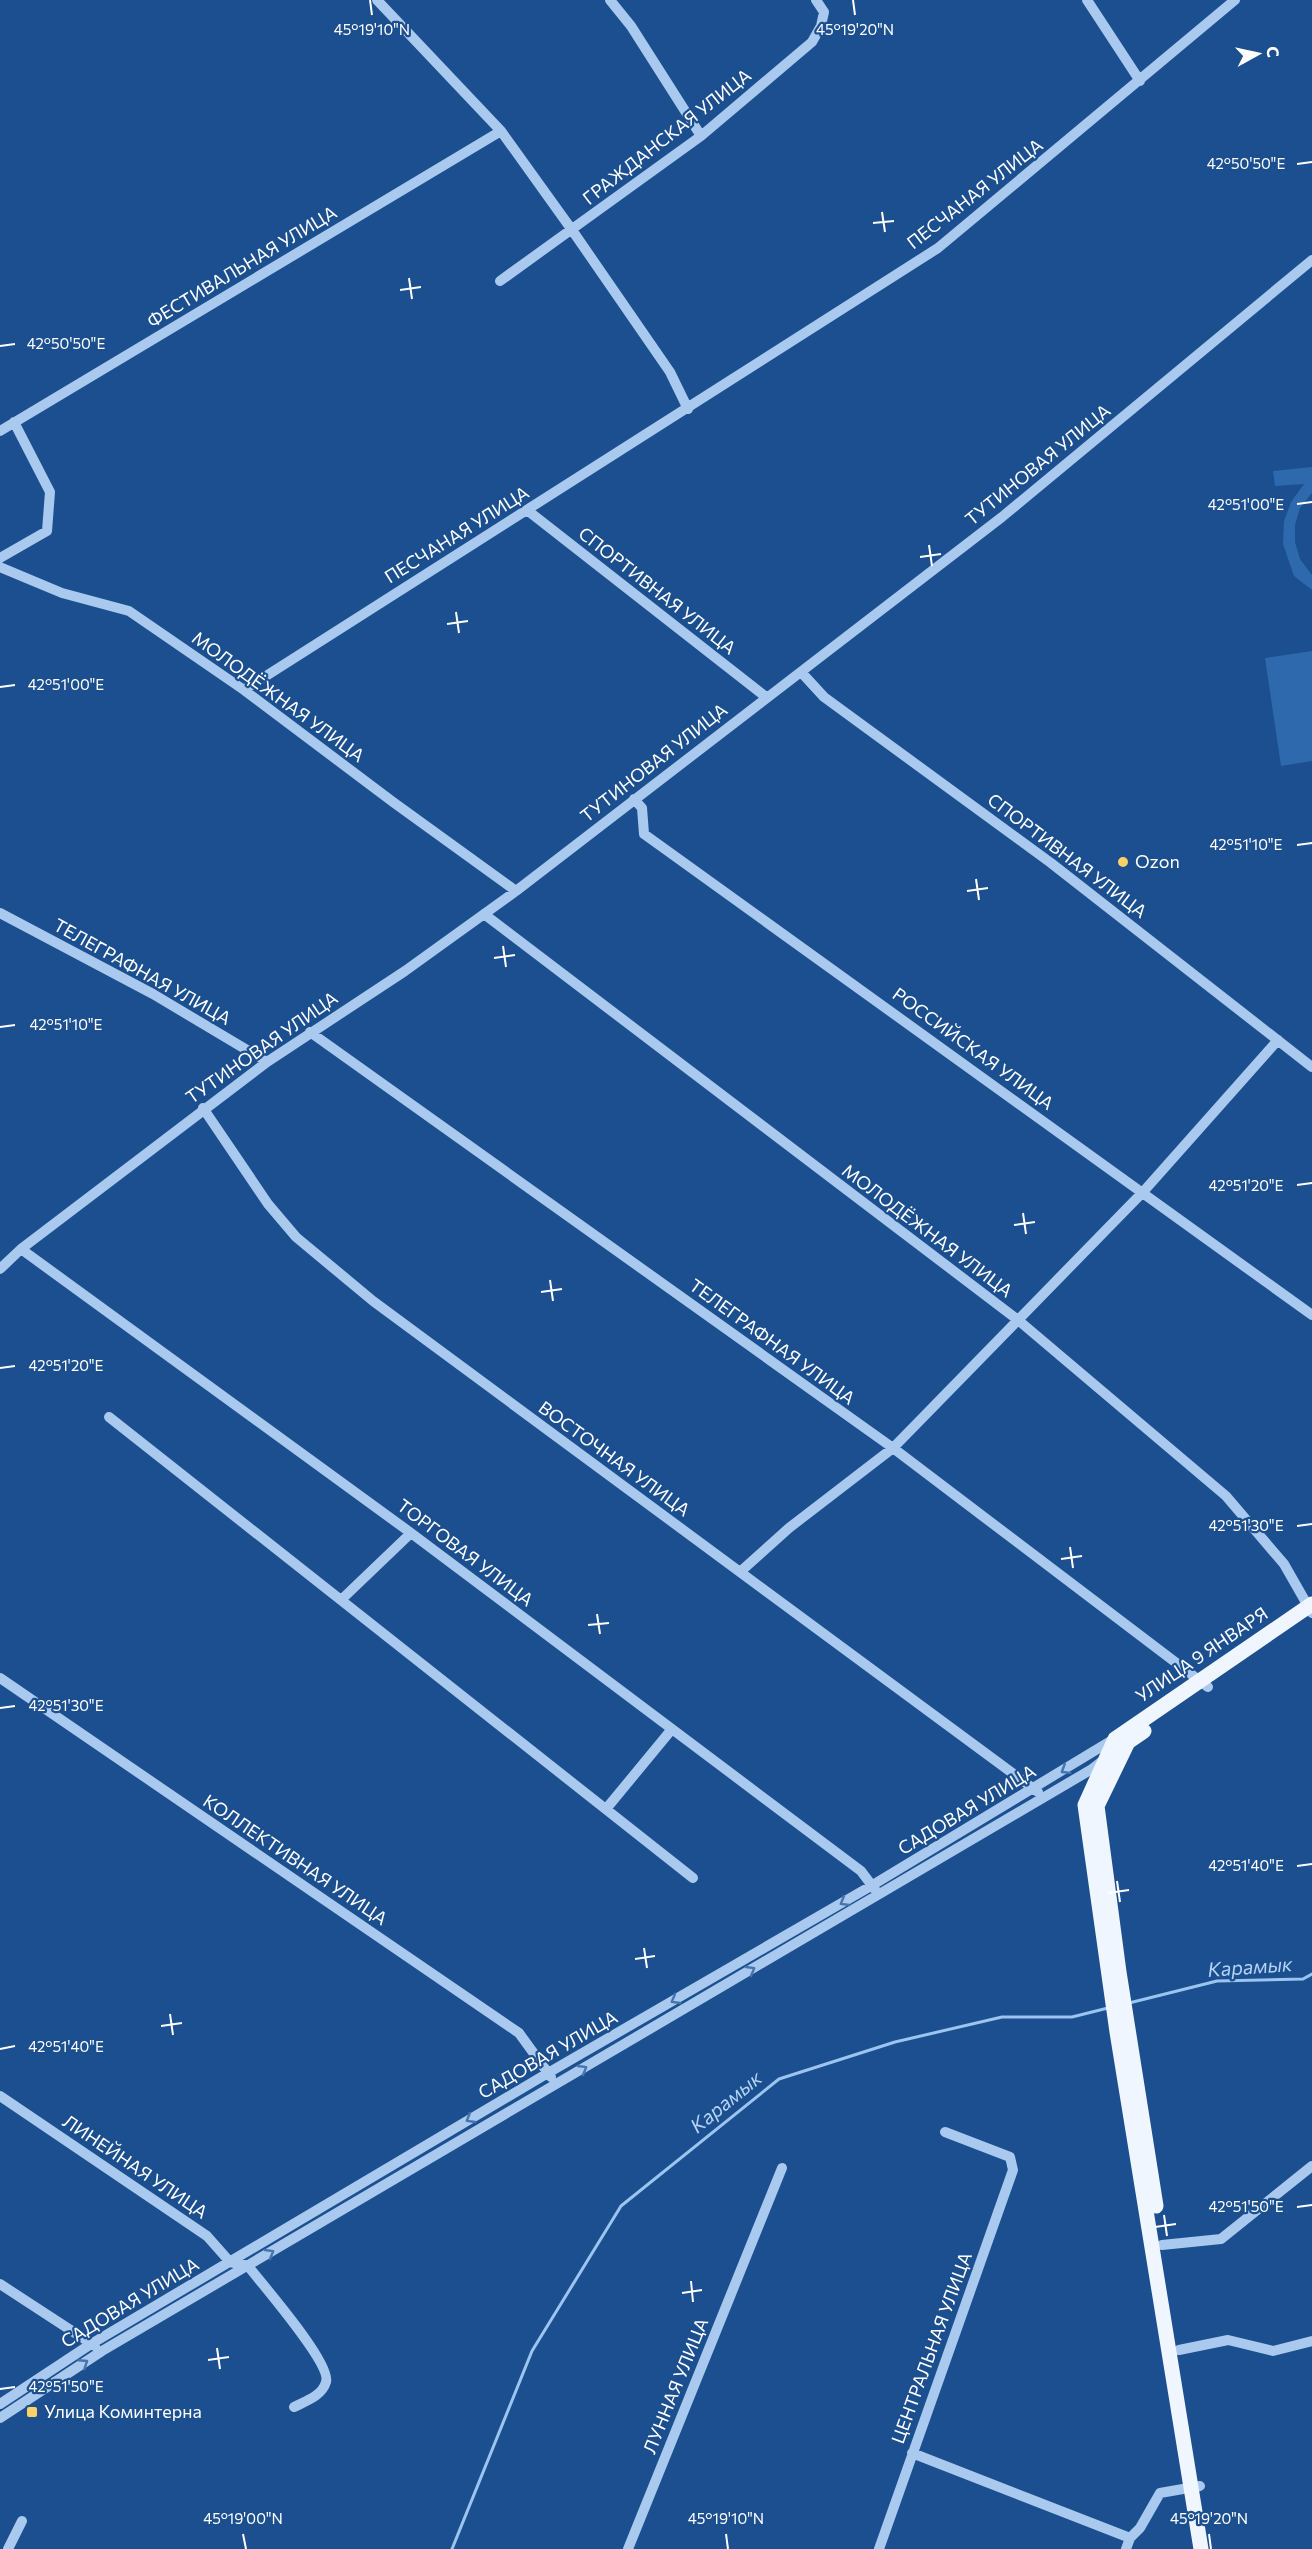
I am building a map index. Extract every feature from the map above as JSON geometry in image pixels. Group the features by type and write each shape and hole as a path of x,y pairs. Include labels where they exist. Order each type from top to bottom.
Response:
{"main road":[{"name":"УЛИЦА 9 ЯНВАРЯ","path":"1121,1740 1311,1610"},
{"path":"1114,1973 1085,1805 1105,1759 1121,1740"},
{"path":"1121,1740 1096,1806 1114,1973 1196,2487 1210,2549"},
{"path":"1122,2031 1179,2350 1196,2487 1201,2549"}],"street":[{"path":"378,0 501,131 670,372 688,409"},
{"path":"610,0 631,26 701,136"},
{"name":"ГРАЖДАНСКАЯ УЛИЦА","path":"500,281 701,136 812,42 821,26 824,12 816,0"},
{"path":"1087,0 1140,81"},
{"name":"ПЕСЧАНАЯ УЛИЦА","path":"244,690 938,248 1235,0"},
{"name":"ФЕСТИВАЛЬНАЯ УЛИЦА","path":"0,430 501,131"},
{"name":"ТУТИНОВАЯ УЛИЦА","path":"0,1269 21,1249 203,1108 310,1032 405,971 516,891 801,672 1002,517 1312,260"},
{"path":"0,558 47,531 50,492 14,422"},
{"name":"СПОРТИВНАЯ УЛИЦА","path":"527,510 766,697"},
{"name":"МОЛОДЁЖНАЯ УЛИЦА","path":"0,567 62,593 129,611 244,690 516,891"},
{"name":"СПОРТИВНАЯ УЛИЦА","path":"801,672 824,697 1051,863 1312,1067"},
{"name":"РОССИЙСКАЯ УЛИЦА","path":"634,799 642,808 644,834 1312,1315"},
{"name":"ТЕЛЕГРАФНАЯ УЛИЦА","path":"0,913 153,994 267,1062"},
{"name":"МОЛОДЁЖНАЯ УЛИЦА","path":"484,914 1018,1320 1226,1496 1284,1564 1311,1610"},
{"name":"ТЕЛЕГРАФНАЯ УЛИЦА","path":"310,1032 892,1449 1204,1684"},
{"path":"740,1572 789,1528 892,1449 1143,1192 1278,1040"},
{"name":"ВОСТОЧНАЯ УЛИЦА","path":"203,1108 268,1204 296,1238 373,1301 1045,1797"},
{"name":"ТОРГОВАЯ УЛИЦА","path":"21,1249 411,1533 861,1871 875,1890"},
{"path":"109,1417 693,1878"},
{"path":"341,1600 411,1533"},
{"name":"КОЛЛЕКТИВНАЯ УЛИЦА","path":"0,1678 519,2033 557,2084"},
{"path":"606,1809 672,1729"},
{"name":"САДОВАЯ УЛИЦА","path":"0,2418 102,2351 557,2084 875,1890 1034,1789 1121,1740"},
{"name":"САДОВАЯ УЛИЦА","path":"0,2404 91,2344 548,2073 1045,1797 1105,1759"},
{"name":"ЛИНЕЙНАЯ УЛИЦА","path":"0,2096 207,2236 230,2262"},
{"name":"ЦЕНТРАЛЬНАЯ УЛИЦА","path":"879,2549 1012,2170 1010,2157 945,2132"},
{"path":"1162,2245 1221,2239 1312,2166"},
{"name":"ЛУННАЯ УЛИЦА","path":"628,2549 782,2168"},
{"path":"230,2262 248,2266 318,2356 327,2373 327,2381 323,2390 294,2407"},
{"path":"0,2284 102,2351"},
{"path":"1179,2350 1228,2340 1273,2351 1312,2341"},
{"path":"912,2453 1130,2538"},
{"path":"1126,2549 1130,2538 1140,2528 1160,2493 1196,2487"},
{"path":"8,2549 22,2521"}],"shaded area":[{"path":"1312,467 1312,493 1300,508 1295,525 1295,542 1300,559 1312,575 1312,590 1294,576 1283,544 1284,521 1291,502 1304,484 1275,486 1273,471"},
{"path":"1312,651 1312,761 1281,766 1265,658"}],"waterway":[{"name":"Карамык","path":"1129,2003 1217,1981 1303,1979 1312,1974"},
{"name":"Карамык","path":"452,2549 532,2351 621,2206 779,2079 895,2042 1002,2017 1072,2017 1108,2008"}],"place":[{"name":"Ozon","path":"1123,862"},
{"name":"Улица Коминтерна","path":"32,2412"}]}
